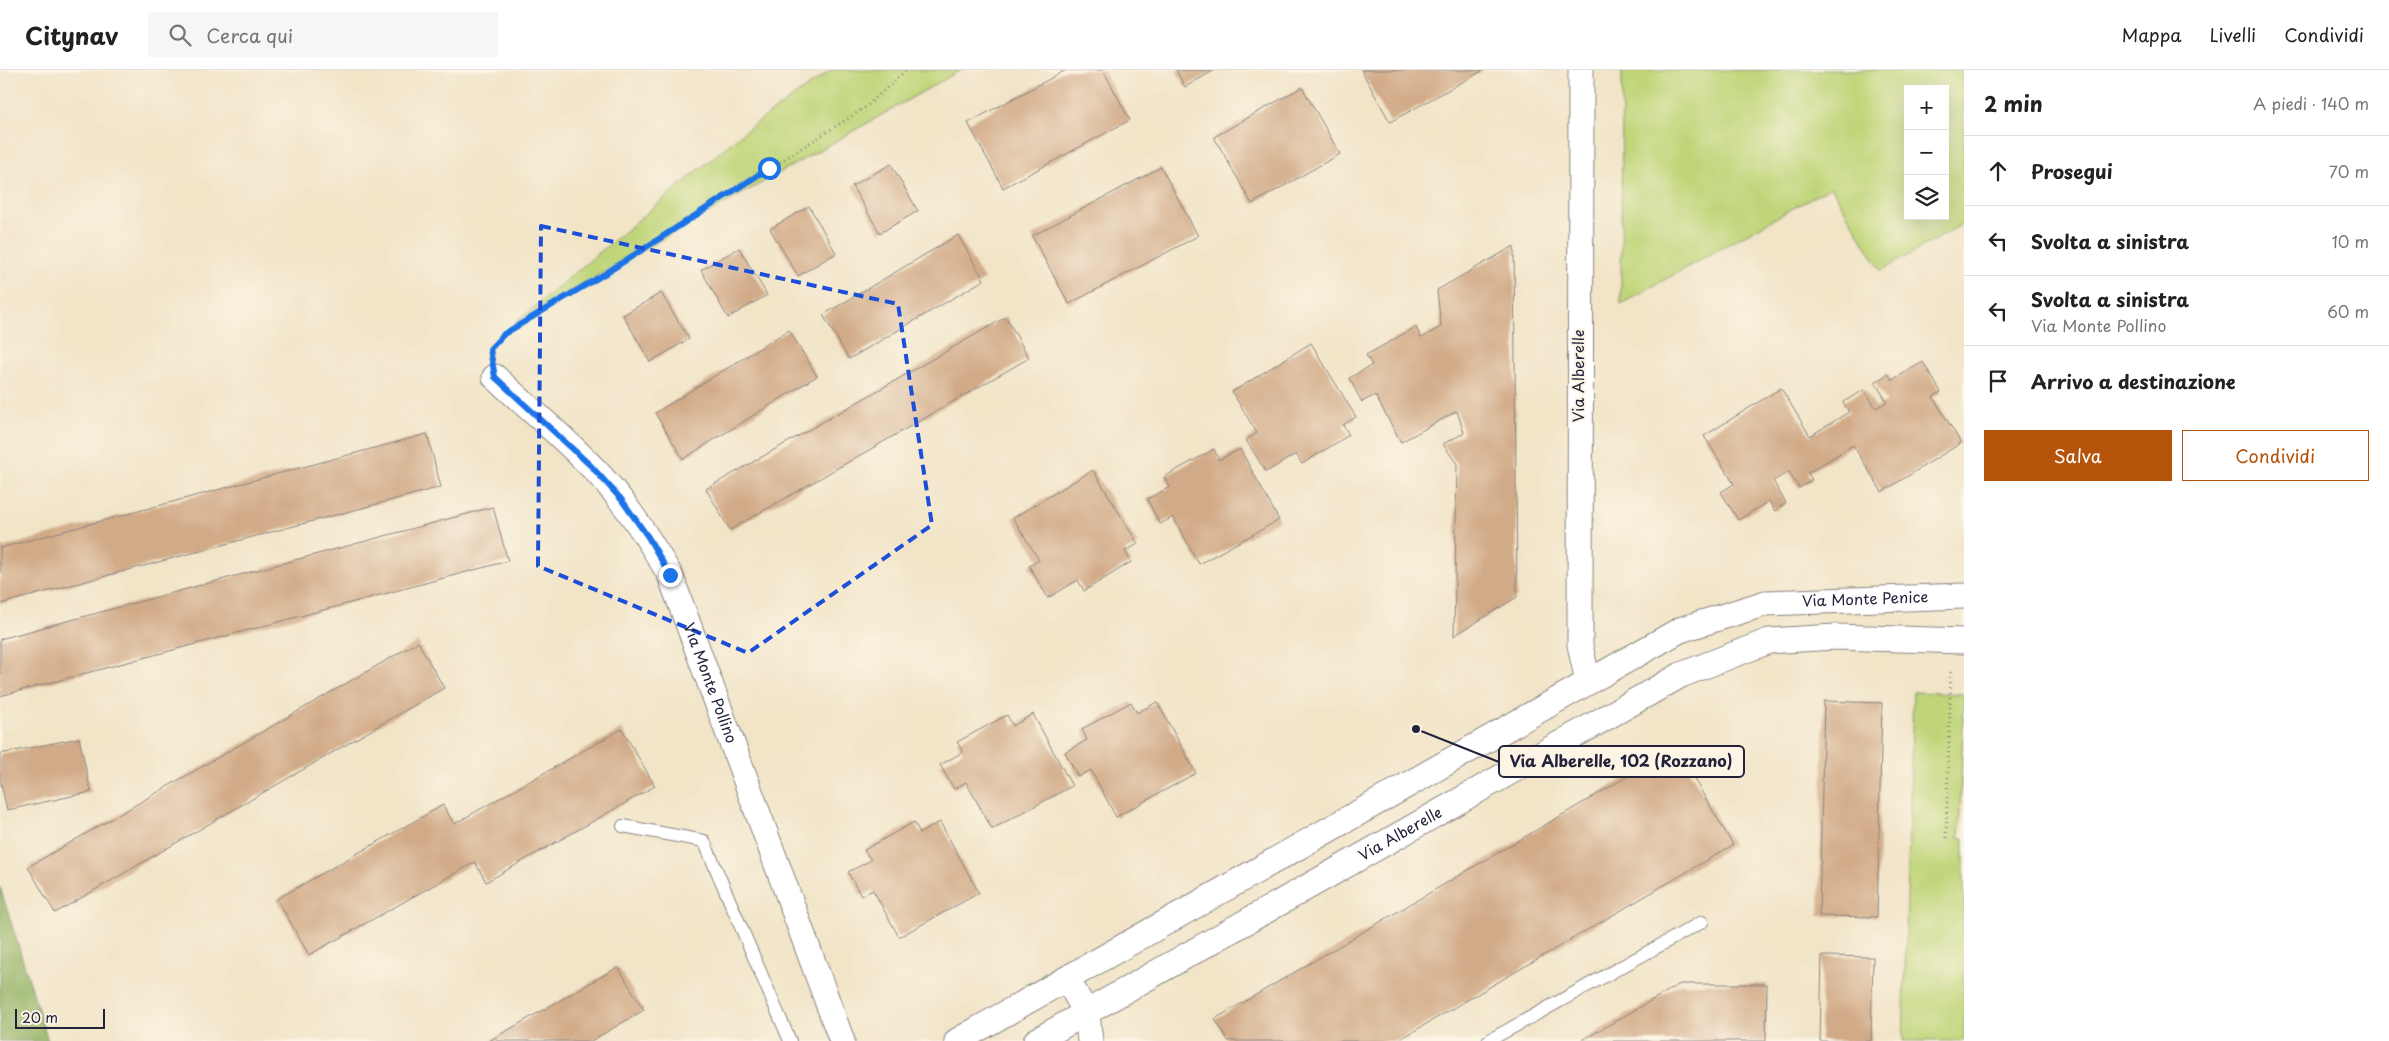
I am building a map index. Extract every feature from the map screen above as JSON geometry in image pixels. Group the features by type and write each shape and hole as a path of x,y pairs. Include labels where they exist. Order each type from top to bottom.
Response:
{"street":[{"name":"Via Alberelle","path":"1581,70 1580,636 1588,682"},
{"name":"Via Monte Pollino","path":"495,377 591,466 621,499 648,537 670,575 842,1041"},
{"name":"Via Monte Penice","path":"1588,682 1680,630 1766,603 1964,596"},
{"name":"Via Alberelle","path":"1036,1041 1681,675 1769,641 1835,637 1958,641"},
{"path":"958,1041 1588,682"},
{"path":"1067,979 1086,1014 1090,1041"}],"lane":[{"path":"623,826 704,842 790,1041"},
{"path":"1488,1041 1702,922"}],"path":[{"path":"495,377 490,349 504,334 606,273 866,107 906,70"},
{"path":"1946,838 1958,641"}],"highlighted area":[{"path":"541,226 898,304 932,525 748,653 538,566"}],"green space":[{"path":"831,70 961,70 516,322 744,132"},
{"path":"1622,70 1964,70 1964,223 1881,271 1831,187 1621,304"},
{"path":"1913,692 1964,694 1959,838 1964,838 1964,1041 1903,1041"},
{"path":"0,887 48,1041 0,1041"}],"building":[{"path":"1066,70 1103,70 1130,120 1003,188 968,123"},
{"path":"1176,70 1215,70 1185,87"},
{"path":"1361,70 1484,70 1390,122"},
{"path":"1302,87 1340,154 1252,204 1214,137"},
{"path":"891,164 918,211 880,233 852,186"},
{"path":"1161,167 1198,236 1069,304 1032,236"},
{"path":"809,206 836,253 798,276 770,229"},
{"path":"958,235 984,280 849,359 823,315"},
{"path":"1514,246 1517,597 1454,636 1457,464 1443,444 1464,433 1457,411 1401,442 1375,395 1362,402 1349,378 1372,365 1366,355 1416,327 1421,338 1441,327 1437,290"},
{"path":"739,248 767,295 728,318 701,270"},
{"path":"661,293 689,339 650,362 623,315"},
{"path":"1006,317 1029,358 730,530 706,489"},
{"path":"789,330 817,376 683,459 655,413"},
{"path":"1311,343 1356,417 1343,425 1349,435 1302,464 1296,454 1266,472 1246,440 1257,433 1232,392"},
{"path":"1923,362 1941,392 1933,397 1961,443 1882,492 1853,445 1808,473 1812,480 1799,488 1789,472 1773,481 1786,503 1775,511 1769,501 1738,520 1721,492 1734,484 1704,436 1781,388 1810,436 1849,412 1843,402 1864,390 1876,408 1887,402 1875,382 1888,374 1892,380"},
{"path":"427,434 441,487 0,604 0,548"},
{"path":"1214,449 1219,460 1240,449 1279,520 1199,564 1173,517 1160,524 1147,499 1170,487 1164,477"},
{"path":"1093,470 1138,544 1125,551 1131,562 1084,591 1078,580 1048,598 1029,566 1039,560 1013,518"},
{"path":"493,507 508,561 0,696 0,639"},
{"path":"418,642 444,688 55,913 28,867"},
{"path":"1824,701 1882,703 1877,917 1819,916"},
{"path":"1131,702 1137,713 1157,702 1196,773 1116,817 1091,770 1078,777 1065,752 1087,740 1082,729"},
{"path":"1033,714 1072,786 992,829 966,782 954,789 940,765 963,752 957,742 1007,715 1013,726"},
{"path":"622,729 655,786 486,882 475,862 309,955 277,899 443,805 454,824"},
{"path":"79,738 91,792 7,810 0,779 0,754"},
{"path":"1676,748 1733,845 1397,1041 1228,1041 1215,1019"},
{"path":"914,822 920,833 940,822 979,893 899,937 873,890 861,896 848,872 871,860 864,850"},
{"path":"1822,956 1873,957 1871,1041 1820,1041"},
{"path":"618,967 644,1010 591,1041 489,1041"},
{"path":"1680,984 1767,984 1766,1041 1581,1041"}],"place":[{"name":"Via Alberelle, 102 (Rozzano)","path":"1416,729"}],"route":[{"path":"670,575 648,537 621,499 591,466 495,377 490,349 504,334 606,273 769,168"}]}
